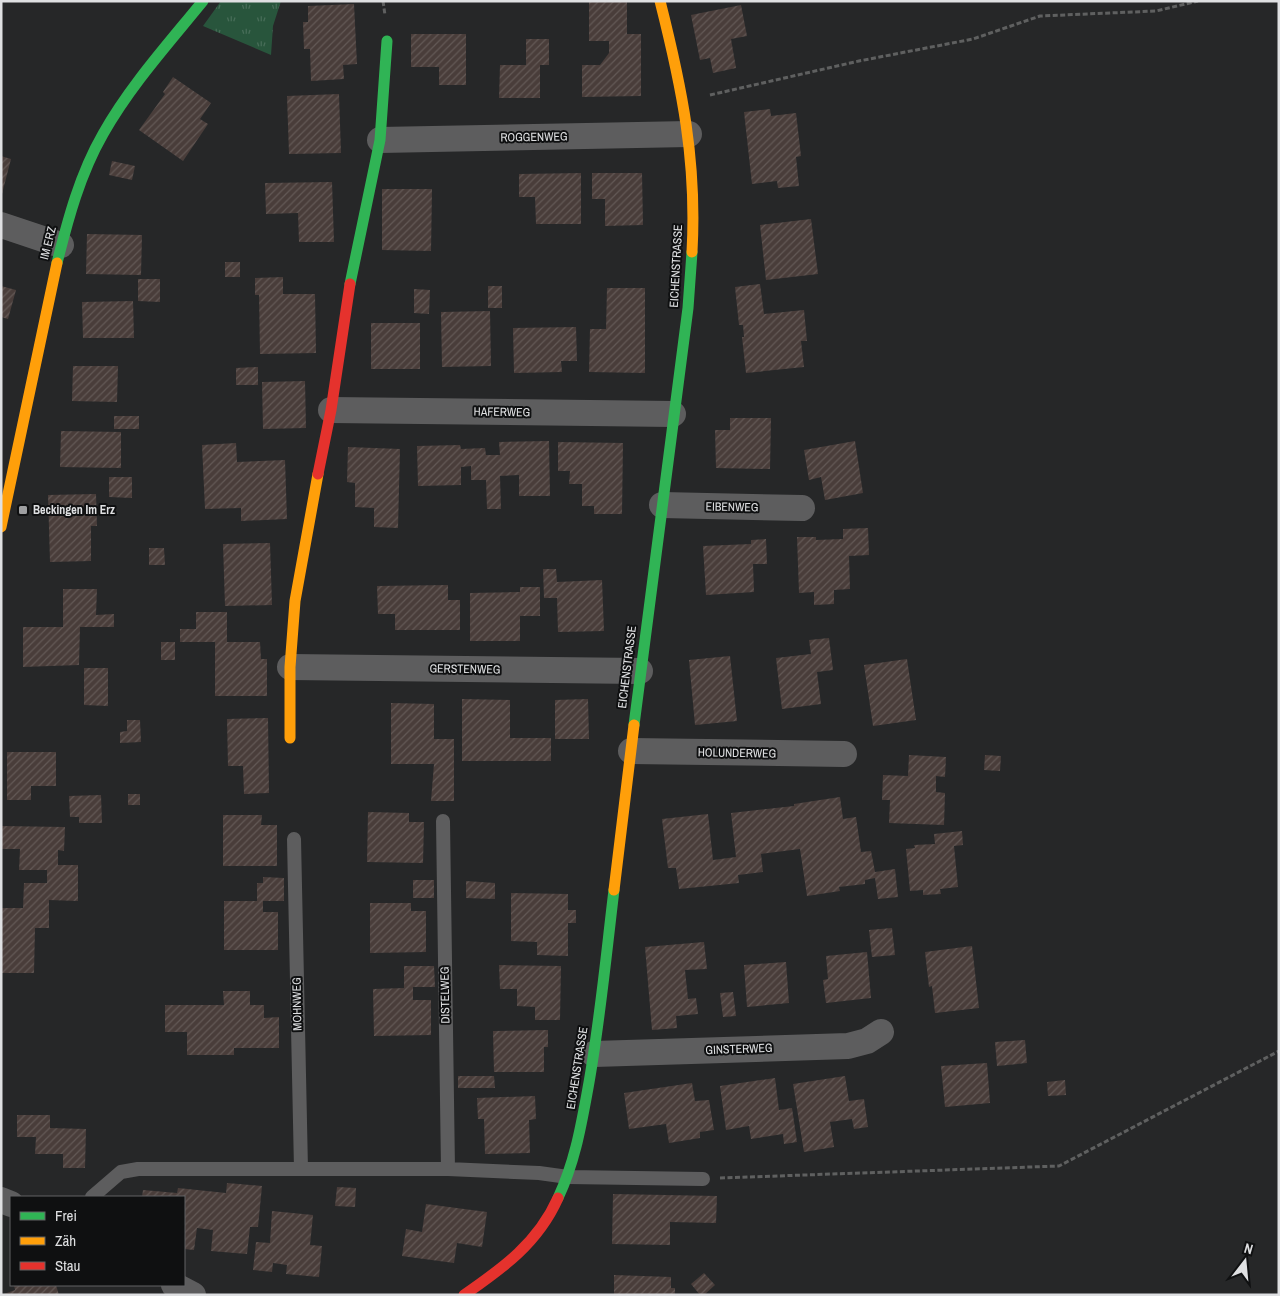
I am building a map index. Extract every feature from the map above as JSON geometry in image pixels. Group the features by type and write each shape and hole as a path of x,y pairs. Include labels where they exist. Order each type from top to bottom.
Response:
{"street":[{"name":"IM ERZ","path":"1,527 61,245 76,196 92,156 112,120 145,72 203,1"},
{"name":"EICHENSTRASSE","path":"479,1290 511,1262 552,1212 568,1177 588,1095 594,1054 640,672 688,308 692,253 693,189 689,134 684,101 660,1"},
{"path":"290,738 290,668 294,610 309,518 331,410 351,279 380,140 387,41"},
{"name":"ROGGENWEG","path":"380,140 689,134"},
{"path":"1,225 61,245"},
{"name":"HAFERWEG","path":"331,410 674,414"},
{"name":"EIBENWEG","path":"662,506 802,508"},
{"name":"GERSTENWEG","path":"290,668 640,672"},
{"name":"HOLUNDERWEG","path":"631,751 844,754"},
{"name":"GINSTERWEG","path":"594,1054 848,1046 867,1042 882,1032"},
{"path":"176,1286 193,1295"}],"lane":[{"name":"DISTELWEG","path":"443,822 448,1169"},
{"name":"MOHNWEG","path":"294,839 301,1169"},
{"path":"93,1196 121,1172 138,1169 448,1169 539,1173 568,1177 703,1179"}],"path":[{"path":"684,101 858,61 973,39 1040,16 1156,11 1198,1"},
{"path":"703,1179 1059,1166 1279,1051"}],"green space":[{"path":"221,1 281,1 273,26 271,55 203,26"}],"building":[{"path":"589,1 627,1 627,34 641,34 641,96 582,97 582,65 600,65 609,53 609,41 589,41"},
{"path":"354,4 357,64 343,65 344,79 311,81 310,49 304,49 303,22 308,22 308,6"},
{"path":"741,5 747,36 731,39 736,68 713,73 710,58 700,60 691,15"},
{"path":"411,34 466,34 466,85 439,85 439,67 411,67"},
{"path":"526,39 549,39 549,65 540,65 540,98 499,98 500,65 526,65"},
{"path":"173,77 211,103 200,119 208,124 183,161 139,130 165,94 163,92"},
{"path":"339,94 341,153 289,154 287,96"},
{"path":"770,109 771,116 796,113 801,156 796,157 799,186 778,188 777,181 752,184 744,112"},
{"path":"1,156 11,159 2,194 1,194"},
{"path":"112,161 135,166 132,180 109,175"},
{"path":"581,173 581,224 536,224 535,197 519,197 519,174"},
{"path":"592,173 642,173 643,225 605,226 605,199 592,199"},
{"path":"332,182 334,242 299,242 298,213 266,214 265,183"},
{"path":"382,189 432,189 431,251 382,250"},
{"path":"811,219 818,274 766,280 760,225"},
{"path":"87,234 142,235 141,275 86,274"},
{"path":"225,262 240,262 240,277 225,277"},
{"path":"283,277 283,294 315,294 316,353 260,354 259,295 255,295 255,278"},
{"path":"138,279 160,279 160,302 138,301"},
{"path":"760,284 764,314 804,310 807,341 801,341 804,367 746,373 742,337 744,337 743,325 739,325 735,287"},
{"path":"1,286 16,290 8,319 1,317"},
{"path":"488,286 502,286 502,308 488,308"},
{"path":"607,288 645,288 645,373 589,372 590,329 606,329"},
{"path":"414,289 430,290 429,314 414,313"},
{"path":"133,301 134,338 83,338 82,302"},
{"path":"490,311 491,366 442,367 441,312"},
{"path":"371,323 420,323 420,369 371,369"},
{"path":"576,327 577,361 561,361 562,372 514,373 513,328"},
{"path":"73,366 118,366 117,402 72,401"},
{"path":"258,367 258,385 236,385 236,368"},
{"path":"305,381 306,428 263,429 262,382"},
{"path":"114,416 139,416 139,429 114,429"},
{"path":"730,418 771,418 770,469 716,468 715,430 730,430"},
{"path":"61,431 121,432 121,468 60,467"},
{"path":"549,441 550,496 519,496 519,475 500,476 501,509 487,509 486,480 471,480 471,466 461,467 461,485 418,486 417,446 460,445 461,449 485,448 486,455 500,455 499,442"},
{"path":"855,441 863,493 825,500 821,477 809,480 804,450"},
{"path":"558,442 623,443 622,514 594,514 594,506 582,506 582,484 569,484 570,471 558,471"},
{"path":"236,443 237,462 285,460 287,519 241,521 241,508 205,509 202,445"},
{"path":"348,447 400,449 398,528 374,527 374,508 355,507 355,483 347,482"},
{"path":"109,477 132,477 132,498 109,497"},
{"path":"96,494 97,526 91,526 91,561 50,562 48,495"},
{"path":"868,528 869,555 849,556 850,589 834,590 834,604 814,605 814,592 799,593 797,537 816,537 816,540 843,539 843,529"},
{"path":"766,539 767,564 753,564 754,592 706,595 703,546 751,544 751,540"},
{"path":"270,543 272,605 225,606 223,544"},
{"path":"149,548 164,548 165,565 149,565"},
{"path":"543,569 556,569 557,582 602,580 604,631 558,632 557,598 544,598"},
{"path":"448,585 448,600 460,600 460,630 395,630 395,614 378,614 377,586"},
{"path":"520,587 540,587 540,616 520,616 520,641 470,641 470,593 520,592"},
{"path":"63,589 97,589 96,615 114,614 114,627 80,627 79,665 23,667 23,627 63,627"},
{"path":"196,612 227,612 227,642 260,642 261,659 267,659 267,696 215,696 215,642 180,642 180,629 196,629"},
{"path":"829,638 833,670 817,672 821,704 782,709 776,658 811,654 809,640"},
{"path":"161,642 175,642 175,660 161,660"},
{"path":"730,656 737,721 695,725 689,660"},
{"path":"907,659 916,720 873,726 864,665"},
{"path":"84,668 108,668 108,706 84,705"},
{"path":"462,699 510,700 510,738 551,738 551,761 462,761"},
{"path":"588,699 589,739 555,739 555,700"},
{"path":"391,703 434,704 434,739 454,739 454,801 431,801 434,764 391,764"},
{"path":"268,718 269,793 244,794 243,766 228,766 227,719"},
{"path":"127,720 140,720 141,742 120,743 120,732 127,731"},
{"path":"7,752 56,752 56,786 31,786 31,800 7,800"},
{"path":"909,755 946,757 945,777 936,776 936,792 945,793 944,825 889,823 890,800 882,800 883,775 908,776"},
{"path":"985,755 1001,756 1000,771 984,770"},
{"path":"128,794 140,794 140,805 128,805"},
{"path":"101,795 102,823 79,823 79,817 70,817 69,796"},
{"path":"840,797 843,819 856,817 861,852 871,851 875,872 895,869 898,897 878,899 875,878 865,880 865,884 839,887 840,891 807,896 800,849 761,854 763,872 738,875 739,883 679,889 676,868 668,868 662,819 708,814 713,860 736,857 731,813 794,806 794,804"},
{"path":"368,812 409,813 409,822 424,822 423,863 367,862"},
{"path":"223,815 262,815 261,825 277,825 277,866 223,866"},
{"path":"1,826 65,827 64,851 58,850 58,865 78,865 78,901 49,900 49,928 35,928 34,973 1,973 1,908 23,908 24,883 47,883 47,870 19,870 20,849 1,849"},
{"path":"962,831 963,845 954,846 958,887 940,889 941,894 923,895 923,890 910,891 906,849 915,848 914,845 935,844 934,834"},
{"path":"263,877 284,878 284,901 263,901 263,912 278,912 278,950 224,950 224,901 257,901 257,883 263,883"},
{"path":"413,880 434,880 434,898 413,898"},
{"path":"466,881 495,883 495,899 466,898"},
{"path":"511,893 568,894 568,910 576,910 576,923 568,923 568,956 537,955 537,942 511,941"},
{"path":"370,903 411,903 411,911 426,911 426,952 370,953"},
{"path":"892,928 895,955 872,957 869,930"},
{"path":"704,942 707,969 685,970 688,999 696,998 698,1014 676,1016 677,1028 652,1030 645,947"},
{"path":"972,946 979,1008 935,1013 932,986 929,987 925,952"},
{"path":"867,952 871,998 826,1003 823,980 828,979 826,956"},
{"path":"786,962 789,1003 747,1007 744,965"},
{"path":"499,965 561,966 560,1020 535,1020 535,1007 517,1006 517,989 500,989"},
{"path":"404,966 434,966 435,987 413,987 413,1000 431,1000 431,1035 374,1036 373,989 404,988"},
{"path":"223,991 250,991 250,1005 264,1005 264,1018 279,1017 279,1048 234,1048 234,1055 187,1055 187,1032 165,1032 165,1005 224,1005"},
{"path":"733,992 736,1016 723,1017 720,993"},
{"path":"548,1030 548,1047 544,1047 544,1072 494,1072 493,1031"},
{"path":"1025,1040 1027,1063 997,1066 995,1042"},
{"path":"987,1063 990,1103 945,1107 941,1066"},
{"path":"458,1076 494,1076 495,1088 458,1088"},
{"path":"845,1076 849,1101 864,1099 868,1127 854,1129 852,1119 830,1122 834,1147 804,1152 793,1084"},
{"path":"775,1078 779,1110 792,1108 797,1142 784,1144 783,1134 751,1139 749,1126 726,1130 720,1086"},
{"path":"1065,1080 1066,1095 1048,1096 1047,1082"},
{"path":"692,1083 695,1101 709,1100 714,1130 700,1132 700,1138 669,1143 666,1124 629,1129 624,1093"},
{"path":"535,1096 536,1119 529,1120 530,1153 485,1154 484,1119 478,1119 477,1098"},
{"path":"17,1115 50,1115 50,1128 86,1129 85,1168 63,1168 63,1154 35,1154 36,1137 17,1137"},
{"path":"227,1183 262,1186 258,1227 250,1227 247,1254 211,1251 213,1230 197,1228 194,1250 185,1249 185,1196 142,1196 143,1190 177,1193 178,1188 226,1193"},
{"path":"337,1187 356,1188 355,1207 335,1206"},
{"path":"613,1194 717,1196 716,1223 670,1222 670,1245 612,1244"},
{"path":"426,1204 487,1212 482,1247 457,1243 454,1263 402,1256 406,1229 422,1232"},
{"path":"272,1211 313,1215 310,1245 322,1246 319,1277 286,1274 287,1265 273,1263 272,1272 253,1270 256,1242 270,1243"},
{"path":"704,1273 715,1285 704,1295 700,1295 691,1284"},
{"path":"614,1275 671,1277 671,1288 675,1288 675,1295 614,1295"},
{"path":"14,1286 56,1286 59,1295 1,1295 15,1290"}],"traffic: fast":[{"path":"57,263 70,213 81,181 103,134 137,82 203,1"},
{"path":"350,284 380,140 387,41"},
{"path":"634,725 688,308 692,252"},
{"path":"558,1198 573,1157 588,1088 614,890"}],"traffic: slow":[{"path":"660,1 675,64 690,156 693,219 692,252"},
{"path":"1,527 57,263"},
{"path":"290,738 290,667 295,601 318,474"},
{"path":"614,890 634,725"}],"traffic: jam":[{"path":"318,474 331,410 350,284"},
{"path":"464,1295 506,1264 530,1241 550,1214 558,1198"}],"place":[{"name":"Beckingen Im Erz","path":"23,510"}]}
